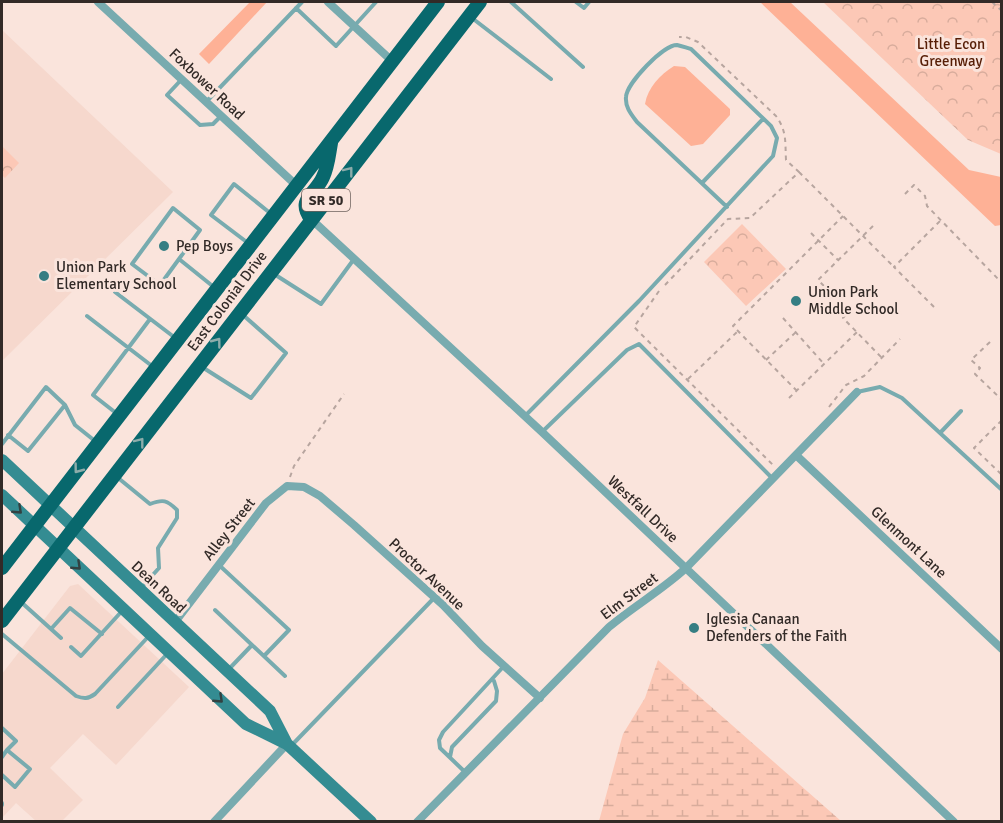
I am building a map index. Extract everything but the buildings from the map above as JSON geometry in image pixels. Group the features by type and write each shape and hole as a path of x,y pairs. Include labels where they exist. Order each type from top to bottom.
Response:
{"highway":[{"name":"East Colonial Drive","path":"2,621 480,2"},
{"name":"East Colonial Drive","path":"2,568 392,61 434,3"},
{"path":"311,219 305,211 305,204 323,178 332,138"}],"main road":[{"name":"Dean Road","path":"2,460 270,711 288,745"},
{"name":"Dean Road","path":"2,495 246,724 288,745 371,822"}],"street":[{"name":"Foxbower Road","path":"99,2 296,185"},
{"path":"328,2 392,61"},
{"name":"Westfall Drive","path":"311,219 525,416 954,822"},
{"name":"Elm Street","path":"417,822 609,627 635,606 663,589 686,568 857,392"},
{"name":"Glenmont Lane","path":"797,456 1002,649"},
{"name":"Alley Street","path":"175,622 266,503 287,486"},
{"name":"Proctor Avenue","path":"287,486 304,487 320,496 434,597 482,646 540,698"},
{"path":"213,822 288,745"}],"lane":[{"path":"206,102 302,2"},
{"path":"296,8 336,46 376,2"},
{"path":"511,2 583,67"},
{"path":"576,2 584,8 589,2"},
{"path":"469,15 550,79"},
{"path":"525,416 618,323 727,207 773,156 777,138 771,126 691,49 676,45 663,51 633,81 626,94 627,108 636,122 727,207"},
{"path":"182,79 168,95 201,125 213,124 221,116"},
{"path":"702,183 763,119"},
{"path":"250,245 211,215 234,184 273,215"},
{"path":"173,208 200,230 179,259 160,285 132,264 173,208"},
{"path":"179,259 216,288"},
{"path":"271,272 321,304 354,259"},
{"path":"115,292 177,339"},
{"path":"199,365 252,398 285,352 240,312"},
{"path":"87,316 155,368"},
{"path":"119,415 93,395 150,319"},
{"path":"542,432 627,350 639,344 773,480"},
{"path":"2,444 45,387 65,405 75,425 98,443"},
{"path":"857,392 880,387 902,398 1002,490"},
{"path":"8,435 28,451 65,405"},
{"path":"940,432 961,411"},
{"path":"114,475 150,504 161,499 177,510 177,518 158,548 159,568 140,590"},
{"path":"218,565 289,630 264,656"},
{"path":"288,745 434,597"},
{"path":"18,600 61,638"},
{"path":"51,629 70,608 102,634"},
{"path":"71,647 81,656 124,609"},
{"path":"215,610 285,676"},
{"path":"2,634 82,699 95,694 150,634"},
{"path":"227,672 252,645"},
{"path":"118,706 169,652"},
{"path":"465,773 440,748 439,740 443,732 504,666"},
{"path":"450,757 452,747 496,701 498,697 494,679"},
{"path":"2,728 16,741 2,756"},
{"path":"2,775 15,787 30,769 8,750"}],"path":[{"path":"992,2 1002,11"},
{"path":"678,37 686,37 698,42 776,116 784,126 786,159 934,307"},
{"path":"773,465 634,327 659,291 728,219 750,218 799,172"},
{"path":"905,194 914,185 925,196 927,207 1002,283"},
{"path":"797,391 733,326 843,216"},
{"path":"894,267 940,221"},
{"path":"873,226 818,280 849,311 843,318 882,358"},
{"path":"811,233 838,260"},
{"path":"783,318 824,364"},
{"path":"687,380 738,331"},
{"path":"766,360 796,332"},
{"path":"789,398 857,332"},
{"path":"827,409 846,385 864,376 900,339"},
{"path":"990,342 971,360 980,368 975,374 1002,400"},
{"path":"287,486 294,466 344,394"},
{"path":"1001,474 974,448 1002,420"}],"shaded area":[{"path":"250,2 267,2 209,64 199,54"},
{"path":"760,2 790,2 969,170 1001,177 1001,225 995,226"},
{"name":"Union Park Elementary School","path":"2,30 173,192 2,361"},
{"path":"674,66 685,67 730,109 730,115 703,144 691,146 645,104 655,82"},
{"path":"78,584 189,687 116,765 83,734 50,768 83,800 62,821 36,821 16,803 2,818 2,674 70,586"}],"green space":[{"name":"Little Econ Greenway","path":"823,2 1001,2 1001,154 968,140"},
{"path":"2,146 19,163 5,178 2,175"},
{"path":"742,224 786,269 746,306 704,262"},
{"path":"658,660 841,821 599,821 623,734 645,698"}],"place":[{"name":"Pep Boys","path":"164,246"},
{"name":"Union Park Elementary School","path":"44,276"},
{"name":"Union Park Middle School","path":"796,301"},
{"name":"Iglesia Canaan Defenders of the Faith","path":"694,628"}]}
